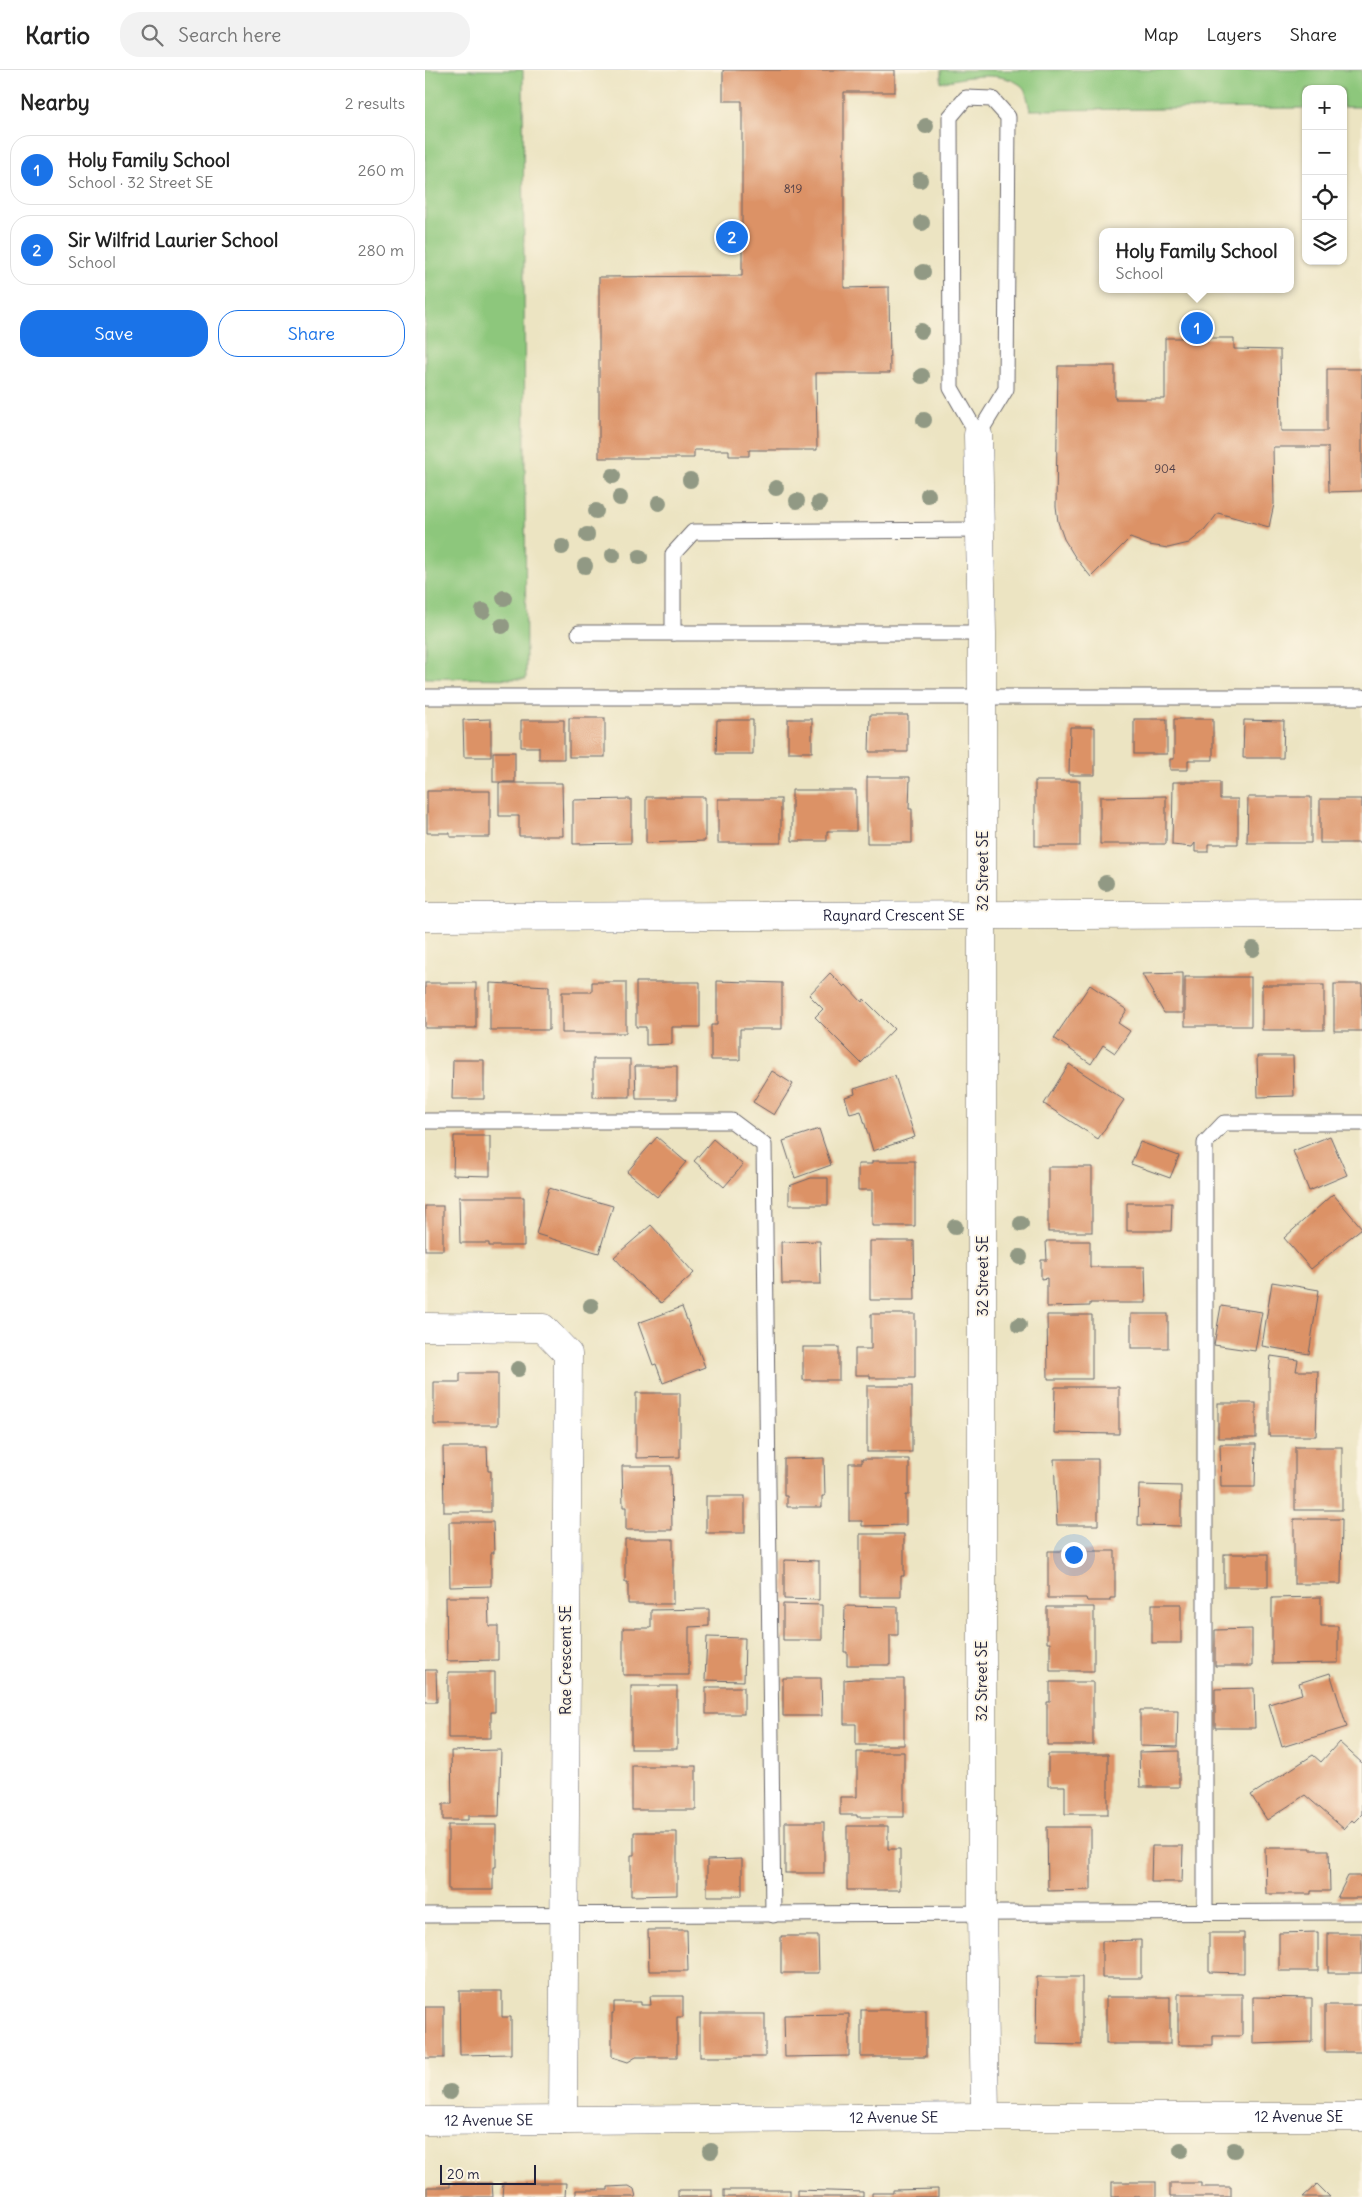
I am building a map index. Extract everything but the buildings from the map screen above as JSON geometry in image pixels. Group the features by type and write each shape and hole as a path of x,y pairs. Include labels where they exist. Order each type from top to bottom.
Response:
{"street":[{"name":"32 Street SE","path":"978,434 982,633 982,1914 985,2117"},
{"name":"Raynard Crescent SE","path":"425,917 1362,914"},
{"name":"Rae Crescent SE","path":"425,1327 543,1328 567,1354 563,2120"},
{"name":"12 Avenue SE","path":"425,2121 985,2117 1362,2117"}],"lane":[{"path":"966,98 992,99 1008,117 1006,389 978,434 951,388 950,117 966,98"},
{"path":"673,633 673,554 693,532 980,530"},
{"path":"579,633 982,633"},
{"path":"425,697 1362,697"},
{"path":"425,1121 732,1121 765,1145 773,1915"},
{"path":"1205,1912 1205,1143 1224,1123 1362,1123"},
{"path":"425,1915 1362,1912"}],"green space":[{"path":"425,70 523,70 526,679 425,678"},
{"path":"941,70 1362,70 1362,107 1347,107 1347,85 1302,85 1302,108 1030,110 1023,87 1006,78 984,76 961,78 941,83"}],"place":[{"name":"Sir Wilfrid Laurier School","path":"732,237"},
{"name":"Holy Family School","path":"1197,328"}]}
